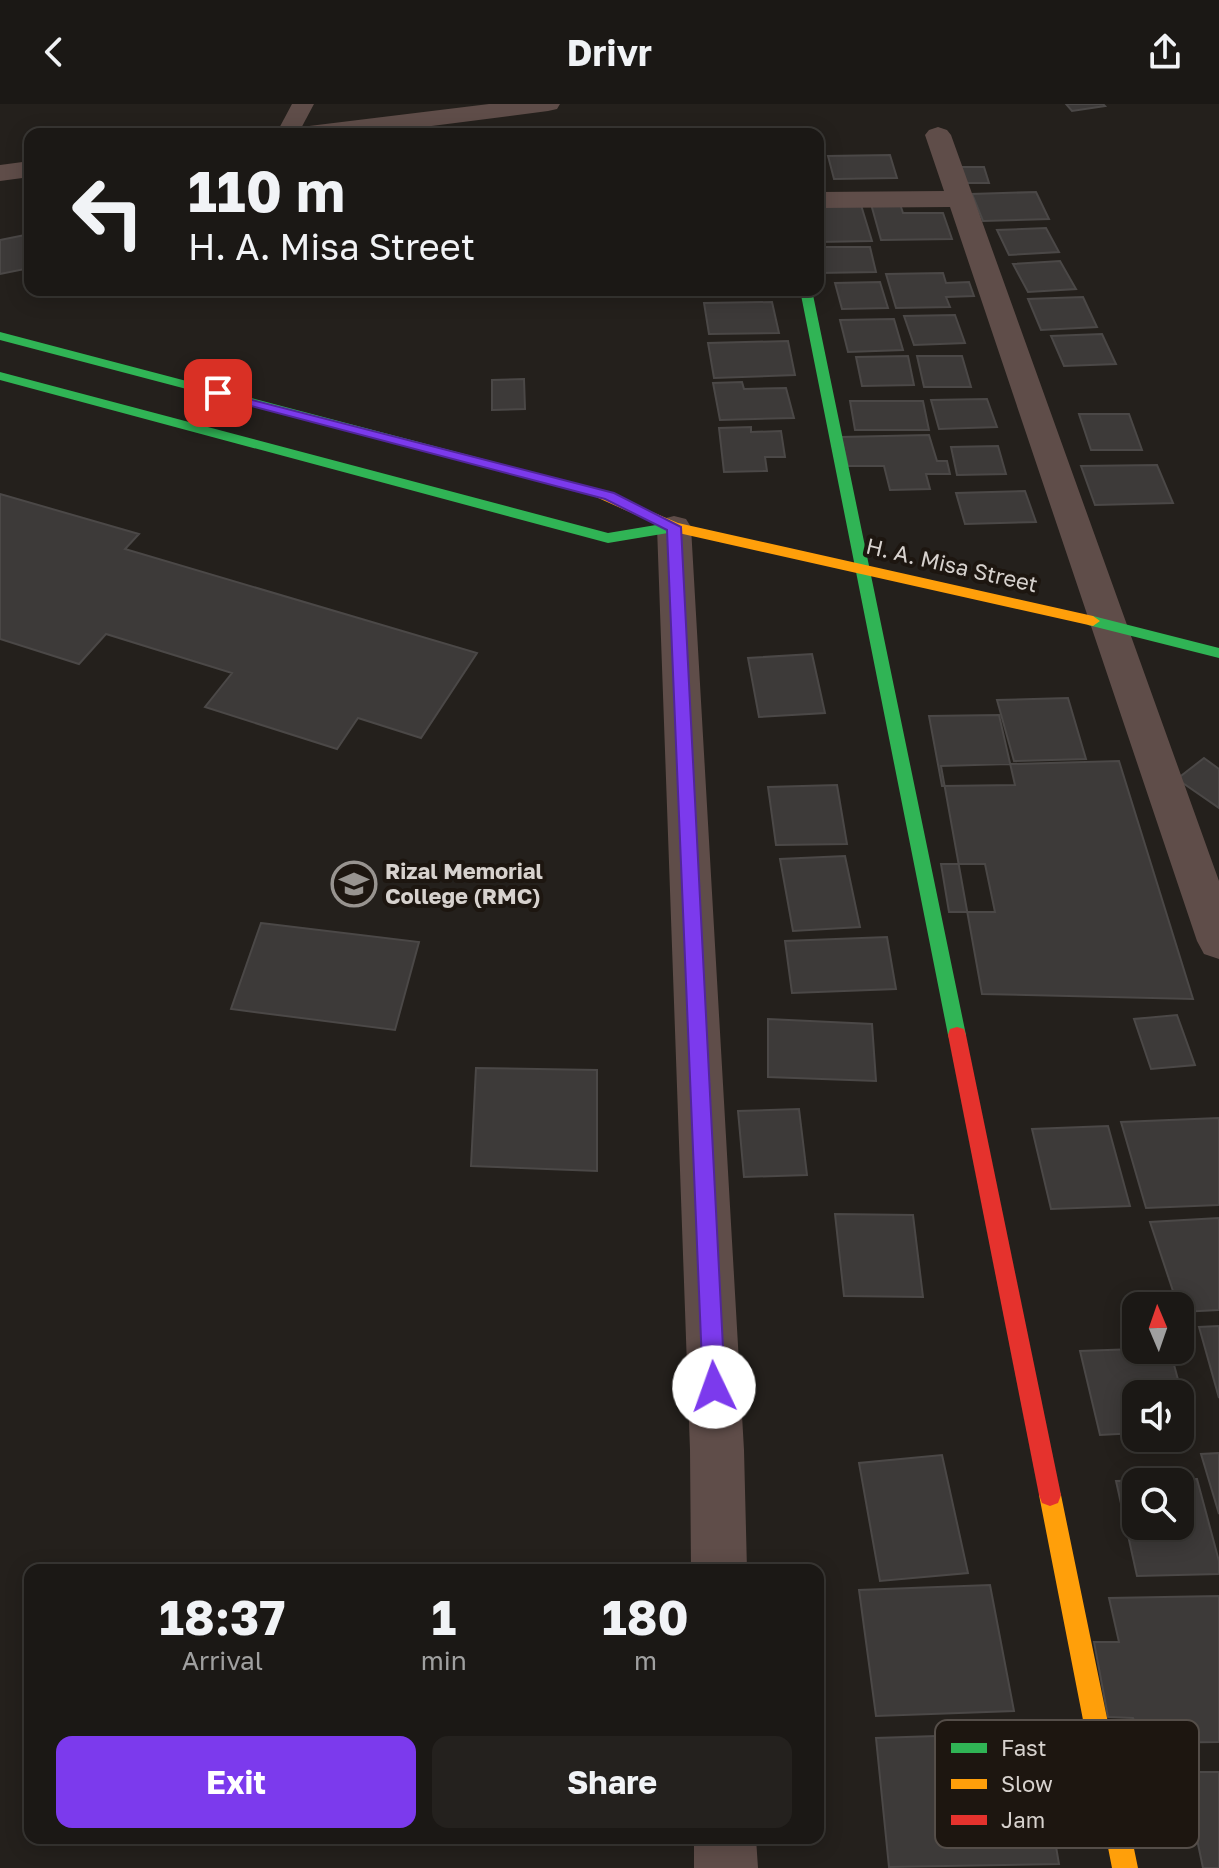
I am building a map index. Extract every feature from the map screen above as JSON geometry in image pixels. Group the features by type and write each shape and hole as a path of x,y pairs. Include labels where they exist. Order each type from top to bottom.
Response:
{"street":[{"path":"357,128 548,104"},
{"path":"938,135 1219,941"},
{"path":"0,173 24,170"},
{"path":"824,200 958,199"},
{"path":"807,296 1095,1720"},
{"path":"0,336 81,377"},
{"path":"0,376 81,377"},
{"name":"H. A. Misa Street","path":"81,377 610,496 674,527 1109,625 1219,653"},
{"name":"H. A. Misa Street","path":"81,377 608,538 674,527"},
{"path":"674,527 717,1450 719,1564"},
{"path":"725,1844 726,1868"},
{"path":"1121,1848 1125,1868"}],"lane":[{"path":"290,128 303,104"}],"building":[{"path":"1066,104 1103,104 1105,106 1072,111"},
{"path":"890,155 897,178 834,179 828,156"},
{"path":"958,167 984,167 989,183 963,183"},
{"path":"1036,192 1049,219 983,221 972,194"},
{"path":"871,204 900,204 903,213 943,213 952,239 881,240"},
{"path":"861,205 872,241 824,242 824,207"},
{"path":"1046,228 1059,252 1009,255 997,230"},
{"path":"24,235 24,269 0,274 0,240"},
{"path":"824,247 870,247 876,272 824,273"},
{"path":"1060,261 1076,289 1028,292 1013,264"},
{"path":"943,273 946,283 969,282 974,296 946,297 950,307 896,308 886,274"},
{"path":"880,282 888,308 842,309 835,283"},
{"path":"1083,297 1097,327 1041,330 1028,299"},
{"path":"772,302 779,333 709,334 704,303"},
{"path":"955,315 965,343 914,345 904,316"},
{"path":"894,319 903,350 848,352 840,320"},
{"path":"1102,334 1116,364 1064,366 1051,336"},
{"path":"788,341 795,375 714,378 708,343"},
{"path":"908,356 914,385 862,386 856,357"},
{"path":"917,356 962,356 971,387 924,387"},
{"path":"524,379 525,409 492,410 492,380"},
{"path":"742,382 744,389 786,388 794,418 720,420 713,383"},
{"path":"987,399 997,427 939,429 931,400"},
{"path":"850,401 923,401 929,430 855,430"},
{"path":"1079,414 1129,414 1142,450 1091,450"},
{"path":"751,427 751,432 781,431 785,457 765,457 767,471 724,472 719,428"},
{"path":"929,435 937,461 947,461 950,474 926,474 930,489 890,490 884,466 848,466 841,437"},
{"path":"998,446 1006,474 957,475 951,447"},
{"path":"1157,465 1173,503 1095,505 1081,466"},
{"path":"1025,491 1036,522 965,524 956,493"},
{"path":"0,494 139,534 125,549 477,653 421,738 358,718 337,749 205,707 232,673 106,634 79,664 0,639"},
{"path":"812,654 825,713 759,717 748,658"},
{"path":"1068,698 1086,759 1014,761 997,700"},
{"path":"999,715 1015,785 942,786 929,716"},
{"path":"1204,758 1219,769 1219,808 1177,779"},
{"path":"1119,761 1193,999 982,994 941,766"},
{"path":"837,785 847,844 776,845 768,787"},
{"path":"845,856 860,927 793,931 780,859"},
{"path":"941,864 985,864 995,912 949,912"},
{"path":"261,923 419,942 395,1030 231,1009"},
{"path":"887,937 896,989 792,993 785,941"},
{"path":"1177,1015 1195,1065 1151,1069 1134,1019"},
{"path":"768,1019 872,1024 876,1081 768,1077"},
{"path":"476,1068 597,1070 597,1171 471,1166"},
{"path":"799,1109 807,1175 744,1177 738,1111"},
{"path":"1219,1118 1219,1205 1146,1208 1121,1122"},
{"path":"1108,1126 1130,1206 1051,1209 1032,1129"},
{"path":"835,1214 913,1215 923,1297 844,1296"},
{"path":"1219,1218 1219,1310 1194,1311 1194,1292 1173,1292 1150,1222"},
{"path":"1219,1326 1219,1398 1199,1327"},
{"path":"1122,1350 1122,1364 1174,1364 1178,1380 1122,1380 1122,1434 1100,1435 1080,1351"},
{"path":"1219,1453 1219,1514 1201,1454"},
{"path":"942,1455 968,1573 880,1581 859,1463"},
{"path":"1194,1479 1197,1479 1219,1561 1219,1574 1137,1576 1129,1540 1194,1540"},
{"path":"1116,1481 1122,1481 1122,1508"},
{"path":"990,1585 1014,1711 876,1716 859,1590"},
{"path":"1219,1596 1219,1742 1199,1742 1199,1720 1108,1717 1094,1642 1119,1642 1109,1598"},
{"path":"935,1736 935,1848 1056,1848 1059,1864 889,1867 876,1738"},
{"path":"1199,1772 1219,1772 1219,1868 1203,1868 1199,1848"}],"traffic: fast":[{"path":"807,296 957,1035"},
{"path":"0,336 601,494"},
{"path":"0,376 608,538 674,527"},
{"path":"1093,621 1219,653"}],"traffic: slow":[{"path":"601,494 674,527 1093,621"},
{"path":"1050,1495 1095,1720"},
{"path":"1121,1848 1125,1868"}],"traffic: jam":[{"path":"957,1035 1050,1495"}],"place":[{"name":"Rizal Memorial College (RMC)","path":"354,884"}],"route":[{"path":"218,393 610,496 674,527 714,1387"}]}
